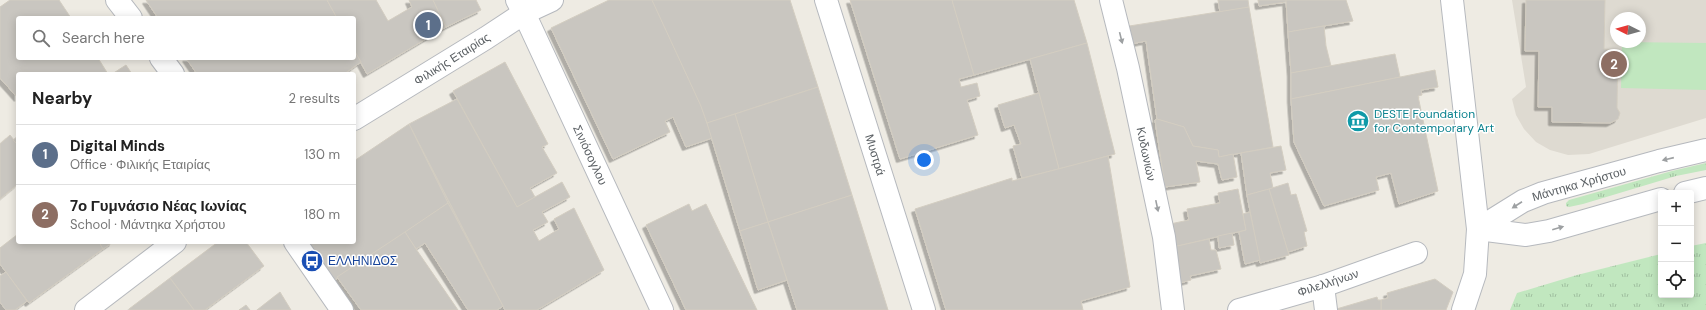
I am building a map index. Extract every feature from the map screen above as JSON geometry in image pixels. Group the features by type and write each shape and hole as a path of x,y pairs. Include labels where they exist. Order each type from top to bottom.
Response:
{"street":[{"path":"118,0 130,16"},
{"name":"Φιλικής Εταιρίας","path":"356,119 486,38 521,6 552,0"},
{"name":"Μυστρά","path":"826,0 924,310"},
{"name":"Κυδωνιών","path":"1111,0 1128,68 1164,237 1172,310"},
{"path":"1452,0 1478,229 1475,274 1463,310"},
{"name":"Σινιόσογλου","path":"521,6 662,310"},
{"path":"162,60 172,72"},
{"name":"Μάντηκα Χρήστου","path":"1478,229 1523,201 1543,193 1706,150"},
{"path":"1694,191 1706,188"},
{"path":"1478,229 1526,235 1549,231 1658,200"},
{"path":"86,310 172,244"},
{"path":"296,244 342,310"},
{"name":"Φιλελλήνων","path":"1239,310 1323,286 1416,253"},
{"path":"1323,286 1326,310"}],"shaded area":[{"path":"1512,0 1706,0 1706,118 1589,154 1568,155 1550,150 1536,142 1524,129 1516,115 1512,99 1526,87"}],"green space":[{"path":"1646,42 1706,43 1706,90 1621,88 1622,48 1646,48"},
{"path":"1706,163 1706,170 1676,176 1583,204 1569,207 1566,206 1566,203 1569,200"},
{"path":"1706,243 1706,310 1510,310 1517,293 1577,275 1658,255 1658,298 1694,298 1694,245"}],"building":[{"path":"10,0 59,0 70,16 16,16 16,60 99,60 107,72 16,72 16,96 0,78 0,7"},
{"path":"146,0 327,0 336,16 157,16"},
{"path":"327,0 376,0 388,21 412,7 409,0 433,0 446,27 367,74 356,54 356,16 336,16"},
{"path":"433,0 476,0 481,10 446,27"},
{"path":"609,0 652,0 701,106 712,138 686,147 673,117 665,121 670,132 613,159 551,28"},
{"path":"652,0 790,0 818,87 707,123 701,106"},
{"path":"850,0 952,0 974,75 959,79 961,87 977,83 980,96 967,100 978,135 900,159"},
{"path":"952,0 1074,0 1087,43 974,75"},
{"path":"1218,0 1248,0 1249,7 1220,12"},
{"path":"1258,0 1286,0 1286,2 1259,6"},
{"path":"1286,0 1346,0 1353,21 1288,32"},
{"path":"1526,0 1605,0 1604,49 1618,50 1617,108 1620,113 1618,119 1610,123 1552,122 1552,107 1538,107 1539,51 1525,51"},
{"path":"1249,7 1273,147 1219,157 1218,150 1193,146 1184,127 1157,119 1146,41 1126,45 1123,27"},
{"path":"1324,26 1326,46 1331,66 1291,73 1288,32"},
{"path":"1087,43 1115,154 1059,169 1030,59"},
{"path":"356,53 361,62 347,72 196,72 187,60 356,60"},
{"path":"1395,54 1400,77 1291,99 1291,73"},
{"path":"505,62 548,144 542,147 557,173 530,188 535,197 517,207 453,91"},
{"path":"126,65 131,72 115,72"},
{"name":"DESTE Foundation for Contemporary Art","path":"1435,70 1438,87 1421,90 1422,95 1418,96 1438,191 1399,204 1391,173 1376,177 1379,190 1324,206 1294,142 1291,99"},
{"path":"818,87 852,195 768,222 735,114"},
{"path":"1039,93 1059,169 1022,178 1013,146 1021,144 1014,125 1005,128 998,105"},
{"path":"457,99 517,207 562,182 570,197 542,212 548,222 533,230 539,241 559,229 554,219 574,208 604,270 537,310 505,310 409,124"},
{"path":"735,114 768,222 740,231 707,123"},
{"path":"1157,119 1184,127 1193,146 1218,150 1219,157 1233,154 1237,177 1222,180 1218,164 1196,161 1200,182 1165,187 1155,120"},
{"path":"409,124 448,203 335,280 309,244 356,244 356,160"},
{"path":"10,135 16,142 16,186 0,199 0,144"},
{"path":"1281,146 1286,170 1270,173 1273,188 1247,195 1241,153"},
{"path":"1108,156 1130,287 1081,301 1083,310 946,310 915,209 1012,178 1012,181"},
{"path":"1288,183 1291,195 1296,194 1307,231 1304,232 1307,246 1288,252 1269,189"},
{"path":"1238,189 1246,230 1173,247 1170,224 1189,220 1187,209 1220,203 1218,193"},
{"path":"1269,189 1289,255 1260,263 1247,195"},
{"path":"852,195 888,310 797,310 768,222"},
{"path":"448,203 503,306 497,310 468,310 425,243 416,249 405,232"},
{"path":"689,204 692,211 706,204 757,310 686,310 646,225"},
{"path":"1250,212 1260,260 1245,264 1239,232 1246,230 1243,214"},
{"path":"768,222 787,280 758,290 740,231"},
{"path":"405,232 458,310 361,310 337,277"},
{"path":"1232,233 1234,245 1219,248 1218,236"},
{"path":"16,236 16,244 100,244 103,249 29,303 0,264 0,248"},
{"path":"1209,239 1211,250 1216,250 1221,269 1190,276 1191,280 1180,283 1173,247"},
{"path":"100,244 110,244 103,249"},
{"path":"215,244 248,244 264,266 205,310 194,310 170,278"},
{"path":"6,272 27,301 15,310 6,310 0,302 0,276"},
{"path":"170,278 194,310 129,309"},
{"path":"1435,279 1453,292 1446,310 1381,310 1381,300 1388,298 1387,293"},
{"path":"280,292 291,310 257,310"},
{"path":"1377,297 1378,300 1381,300 1381,310 1333,310"},
{"path":"246,305 250,310 239,310"}],"place":[{"name":"Digital Minds","path":"428,25"},
{"name":"7ο Γυμνάσιο Νέας Ιωνίας","path":"1614,64"},
{"name":"DESTE Foundation for Contemporary Art","path":"1358,121"},
{"name":"ΕΛΛΗΝΙΔΟΣ","path":"312,261"}]}
